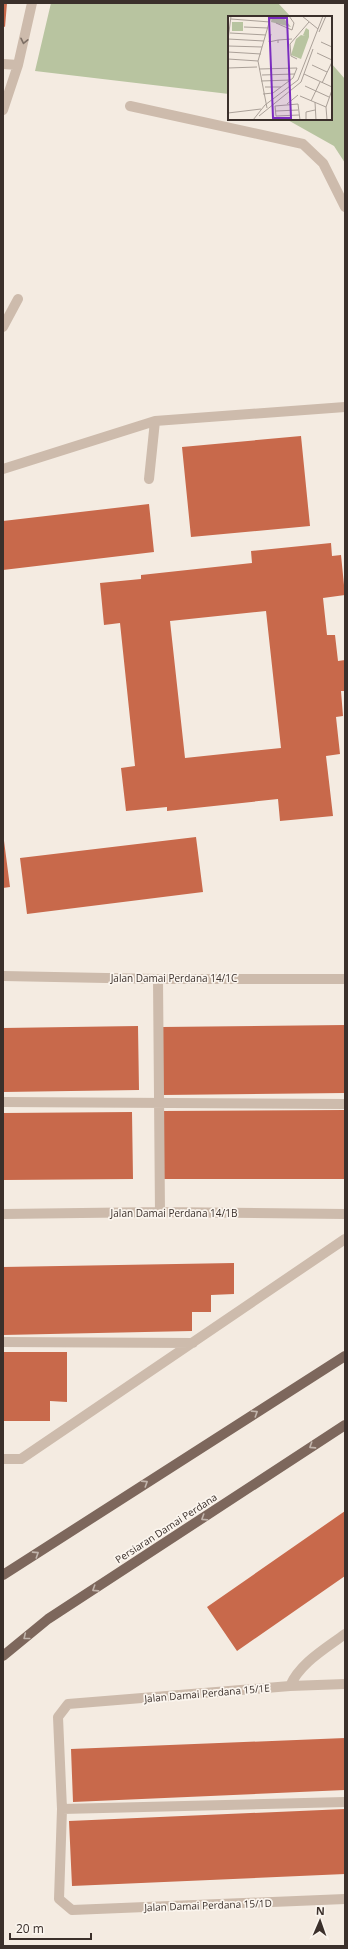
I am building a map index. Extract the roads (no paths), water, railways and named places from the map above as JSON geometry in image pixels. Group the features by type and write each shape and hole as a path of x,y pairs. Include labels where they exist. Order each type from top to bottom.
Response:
{"main road":[{"path":"3,1575 345,1356"},
{"name":"Persiaran Damai Perdana","path":"3,1656 48,1619 345,1425"}],"street":[{"path":"3,110 18,65 32,3"},
{"path":"3,64 18,65"},
{"path":"130,106 303,144 323,163 345,207"},
{"path":"3,327 18,299"},
{"path":"3,469 154,421 345,407"},
{"path":"149,479 154,421"},
{"name":"Jalan Damai Perdana 14/1C","path":"3,976 158,979 345,979"},
{"path":"158,979 160,1212"},
{"path":"3,1102 345,1104"},
{"name":"Jalan Damai Perdana 14/1B","path":"3,1214 160,1212 345,1214"},
{"path":"3,1459 21,1459 345,1239"},
{"path":"3,1342 193,1342"},
{"path":"290,1686 296,1674 304,1665 345,1634"},
{"name":"Jalan Damai Perdana 15/1E","path":"62,1809 58,1717 68,1704 290,1686 345,1684"},
{"path":"62,1809 345,1802"},
{"name":"Jalan Damai Perdana 15/1D","path":"62,1809 59,1899 72,1910 345,1899"}]}
